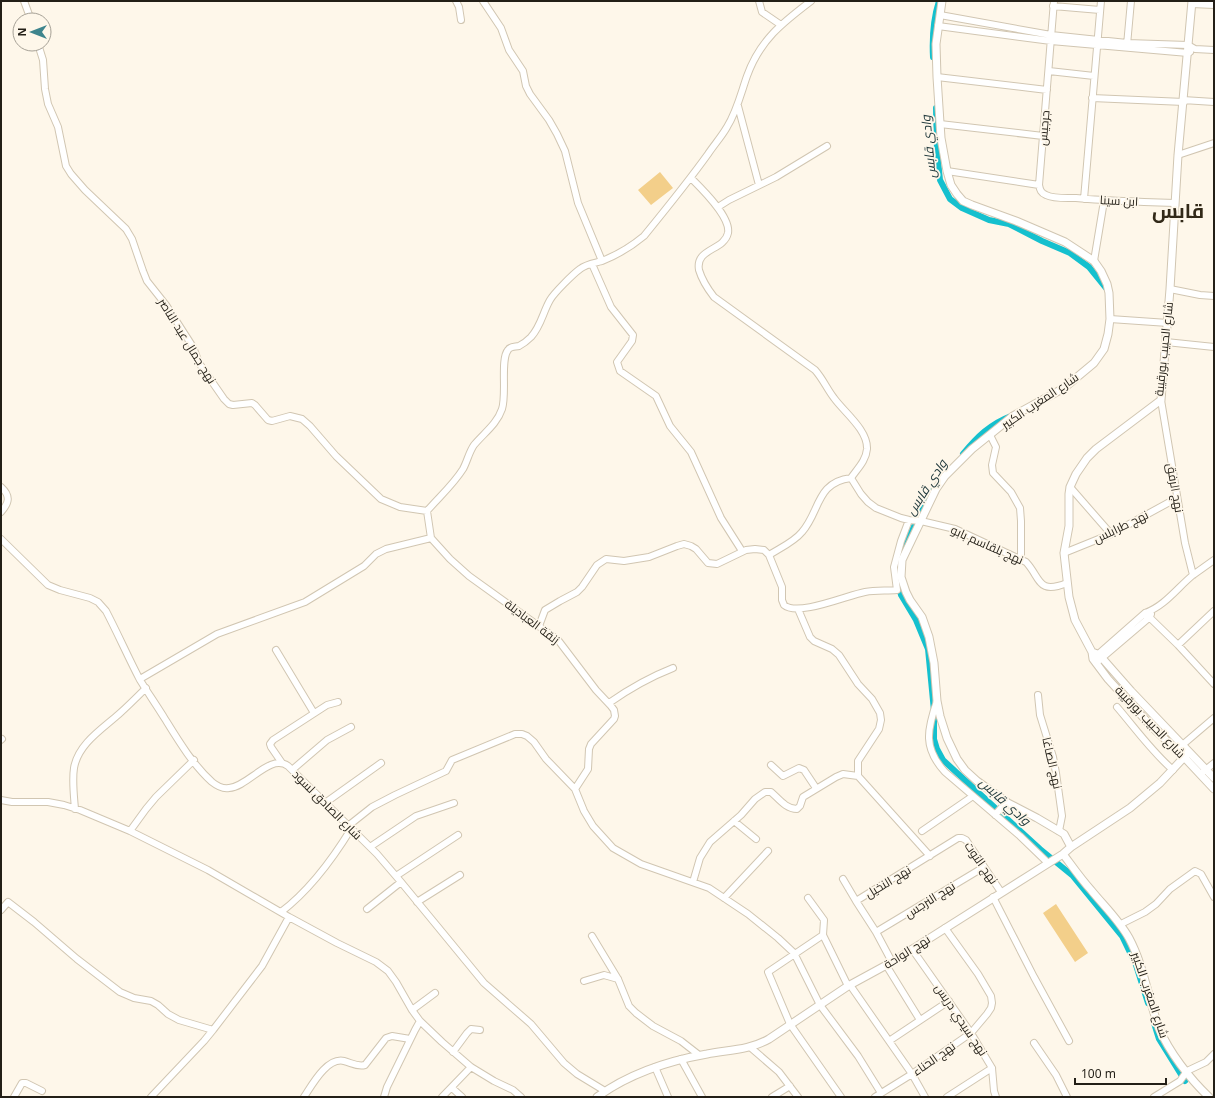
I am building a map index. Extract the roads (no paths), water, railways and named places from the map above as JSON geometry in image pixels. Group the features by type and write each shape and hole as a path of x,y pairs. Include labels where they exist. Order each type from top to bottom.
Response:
{"street":[{"path":"24,1 28,12"},
{"path":"456,1 459,7 461,20"},
{"path":"483,1 501,28 509,50 523,71 526,86 530,94 549,120 560,140 565,151 578,203 602,261"},
{"path":"759,1 762,12 781,25"},
{"path":"140,679 217,634 305,602 359,569 376,554 386,549 431,538 427,511 462,470 472,448 490,429 500,415 504,399 505,386 504,363 506,353 509,348 520,345 531,336 542,320 554,294 575,272 584,266 616,255 635,244 644,236 691,178 727,128 738,105 756,54 772,33 811,1"},
{"name":"شارع المغرب الكبير","path":"942,1 936,44 937,77 940,124 946,171 951,185 963,201 972,206 1010,219 1065,242 1094,261 1107,284 1109,293 1110,319 1107,341 1100,355 1094,362 1064,388 1013,416 972,449 945,476 936,489 902,560 901,571 906,592 922,617 929,637 934,663 937,701 943,727 957,759 965,770 977,781 1008,804 1037,818 1064,834 1072,847"},
{"path":"1084,199 1101,1"},
{"path":"1127,46 1131,1"},
{"path":"1192,2 1214,6"},
{"name":"شارع الحبيب بورقيبة","path":"1186,754 1175,750 1108,679 1075,620 1069,597 1064,553 1069,526 1070,487 1080,466 1091,454 1161,400 1168,323 1178,154 1192,2"},
{"path":"1054,4 1100,10"},
{"name":"جرجيس","path":"1039,185 1054,4"},
{"path":"940,15 1051,38"},
{"path":"938,26 1127,46 1214,50"},
{"name":"نهج جمال عبد الناصر","path":"40,52 43,60 45,89 50,108 58,127 66,166 85,190 126,229 132,239 142,271 193,347 199,363 224,399 229,404 233,405 252,403 268,420 272,421 290,416 302,419 336,456 381,499 400,507 427,511"},
{"path":"1049,71 1094,76"},
{"path":"937,77 1047,90"},
{"path":"1092,98 1214,102"},
{"path":"738,105 759,185"},
{"path":"940,124 1043,136"},
{"path":"1178,154 1214,143"},
{"path":"718,207 776,177 827,146"},
{"path":"946,171 1039,185"},
{"path":"691,178 718,207 724,217 728,232 727,236 722,242 703,255 699,260 700,275 706,287 714,297 815,370 824,381 833,397 853,420 865,439 867,448 865,459 851,478 844,479 827,489 820,496 812,516 802,533 769,555"},
{"name":"ابن سينا","path":"1039,185 1041,191 1045,195 1104,201 1175,203"},
{"path":"1094,261 1104,201"},
{"path":"592,264 611,306 633,335 632,341 617,362 618,368 656,396 670,426 691,452 721,518 742,551"},
{"path":"1170,289 1200,295 1214,296"},
{"path":"1110,319 1168,323"},
{"path":"1166,342 1214,347"},
{"name":"نهج الرفق","path":"1161,400 1185,543 1193,575"},
{"path":"990,435 996,447 992,465 994,473 1011,492 1020,508 1021,560"},
{"name":"نهج بلقاسم بابو","path":"851,478 868,502 876,508 909,520 921,521 955,529 1021,560 1030,566 1039,582 1042,584 1060,586 1067,583"},
{"path":"1,487 8,496 9,501 1,512"},
{"path":"1070,487 1111,534"},
{"name":"نهج طرابلس","path":"1064,553 1111,534 1177,498"},
{"path":"539,626 545,610 577,592 597,565 606,559 624,561 649,557 684,544 696,549 708,562 717,564 742,551 755,549 764,550 769,555 782,587 782,600 784,605 789,608 798,609 815,606 864,592 897,590 894,567 901,541 909,520"},
{"name":"زنقة العباديلة","path":"431,538 450,560 469,576 558,640 596,690 609,703"},
{"name":"شارع الصادق لسود","path":"1,539 48,585 98,602 106,611 140,679 178,740 213,782 224,788 230,788 238,786 269,766 282,763 285,764 370,847 396,876 484,983 531,1024 564,1064 576,1074 605,1091"},
{"path":"1096,657 1145,612 1152,610 1193,575 1214,560"},
{"path":"798,609 810,637 814,641 832,649 839,655 858,684 872,699 880,713 881,720 879,729 858,761 858,776"},
{"path":"1096,657 1150,617 1152,610"},
{"path":"1178,645 1214,611"},
{"path":"1145,612 1214,684"},
{"path":"276,650 314,713"},
{"name":"شارع الحبيب بورقيبة","path":"1096,657 1131,691 1182,745 1186,754 1203,772 1214,789"},
{"path":"575,789 588,769 589,749 591,744 614,719 614,710 609,703 629,689 652,676 673,668"},
{"path":"75,809 74,768 82,748 146,688"},
{"name":"نهج الصاغا","path":"1038,695 1040,715 1053,756 1056,773 1062,816 1059,831"},
{"path":"937,701 930,722 928,738 929,747 937,763 945,772 1048,863"},
{"path":"282,763 271,747 270,744 272,740 327,705 338,702"},
{"path":"1117,707 1164,763 1173,770"},
{"path":"1175,750 1214,718"},
{"path":"292,770 327,740 351,727"},
{"path":"281,912 301,895 319,874 350,828 372,807 395,794 446,770 452,760 516,734 522,734 534,742 546,759 575,789 584,811 593,826 613,848 641,864 709,888 778,938 794,954 820,1005 858,1056 881,1093"},
{"name":"نهج الواحة","path":"597,1097 632,1076 655,1067 681,1059 750,1047 764,1042 849,986 912,949 1063,854 1130,808 1160,783 1186,754"},
{"path":"130,831 151,803 194,760"},
{"path":"325,803 381,763"},
{"path":"1203,772 1214,763"},
{"path":"771,765 784,776 799,768 804,770 816,788"},
{"name":"شارع الحبيب بورقيبة","path":"1203,772 1214,778"},
{"path":"694,882 697,866 703,852 714,838 734,821 755,799 765,792 771,792 784,805 797,809 800,806 803,797 816,788 843,774 858,776 930,856"},
{"path":"922,831 973,796"},
{"path":"1,800 12,802 48,802 75,809 130,831 208,870 289,917 382,966 392,976 420,1021 471,1067 494,1081 513,1090 521,1097"},
{"path":"370,847 416,816 454,803"},
{"path":"995,815 1002,807 1008,804"},
{"path":"734,821 756,839"},
{"path":"396,876 458,835"},
{"name":"نهج النخيل","path":"920,1020 889,963 876,932 856,901 958,838"},
{"name":"نهج التوت","path":"958,838 966,840 1001,892"},
{"path":"724,898 768,851"},
{"name":"شارع المغرب الكبير","path":"1063,854 1091,891 1121,924 1140,962 1153,1010 1167,1044 1187,1072 1209,1097"},
{"name":"نهج النرجس","path":"876,932 984,867"},
{"path":"1121,924 1145,912 1170,889 1192,873 1197,872 1201,874 1214,896"},
{"path":"417,902 460,875"},
{"path":"843,879 856,901"},
{"path":"367,909 401,882"},
{"path":"993,897 1069,1041"},
{"path":"808,898 824,920 823,935 849,986 912,1074 925,1097"},
{"path":"1,910 8,902 120,992 134,998 151,1001 168,1014 179,1020 213,1030"},
{"path":"151,1097 213,1030 262,966 289,917"},
{"name":"نهج الحناء","path":"875,1097 912,1074 971,1033 987,1014 992,1003 991,996 978,974 945,928"},
{"path":"823,935 768,970 767,974 790,1024 841,1097"},
{"path":"592,936 618,979 629,1006 653,1026 681,1041 699,1055"},
{"name":"نهج سيدي دريس","path":"912,949 971,1033 992,1068 996,1097"},
{"path":"584,981 604,975 618,979"},
{"path":"412,1010 435,993"},
{"path":"889,1041 949,1001"},
{"path":"384,1097 387,1087 420,1021"},
{"path":"453,1052 471,1029 480,1030"},
{"path":"304,1097 318,1077 335,1061 343,1061 360,1066 365,1065 386,1038 392,1036 410,1039"},
{"path":"1034,1043 1056,1075 1067,1097"},
{"path":"750,1047 779,1072 798,1097"},
{"path":"1154,1097 1180,1081 1187,1072 1206,1062 1214,1054"},
{"path":"681,1059 702,1097"},
{"path":"442,1097 471,1067"},
{"path":"655,1067 668,1097"},
{"path":"947,1097 992,1068"},
{"path":"14,1097 22,1083 26,1083 42,1091"},
{"path":"772,1097 790,1086"},
{"path":"452,1088 462,1097"}],"waterway":[{"name":"وادي قابس","path":"933,57 933,29 939,1"},
{"name":"وادي قابس","path":"936,108 937,151 940,180 950,199 962,208 989,220 1009,224 1070,253 1089,267 1106,288"},
{"name":"وادي قابس","path":"963,454 973,442 990,427 1011,416"},
{"name":"وادي قابس","path":"897,575 897,566 901,554 922,509 934,489"},
{"name":"وادي قابس","path":"898,584 901,595 916,620 928,649 934,711 934,739 943,760 1040,849 1073,876 1122,936 1136,965 1148,1003"},
{"name":"وادي قابس","path":"1154,1023 1159,1039 1185,1081"}],"district":[{"name":"قابس","path":"1178,211"}]}
